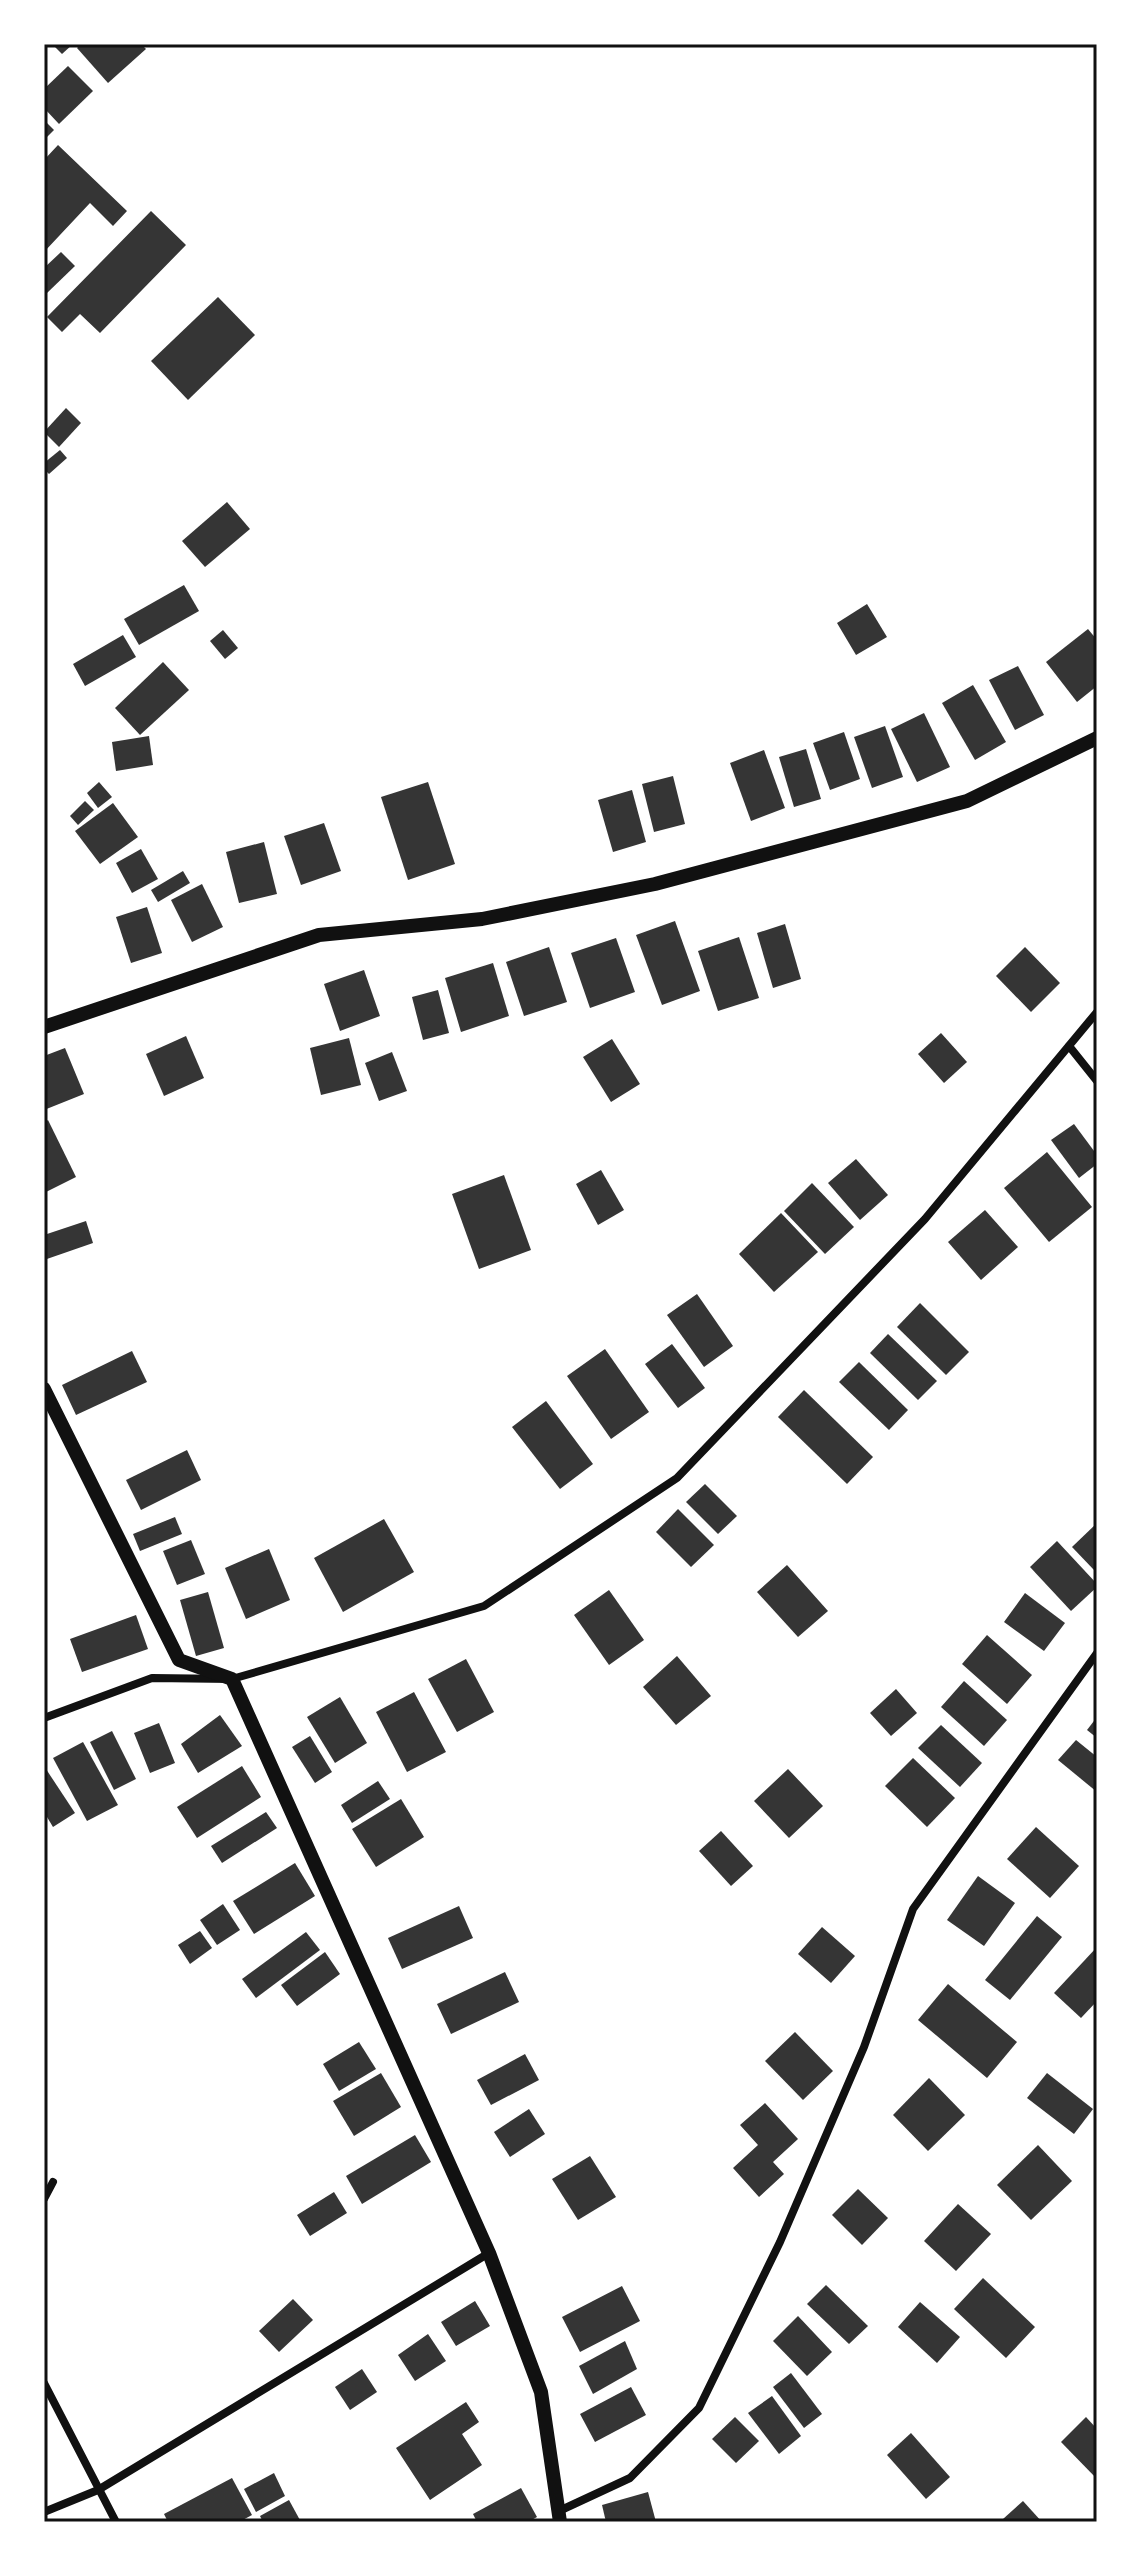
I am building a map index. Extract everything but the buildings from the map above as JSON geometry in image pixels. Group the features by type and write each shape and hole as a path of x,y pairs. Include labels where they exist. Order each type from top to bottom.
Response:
{"street":[{"path":"44,1027 319,935 482,919 655,884 967,801 1097,738"},
{"path":"44,1718 152,1678 232,1679 484,1606 677,1478 925,1219 1097,1012"},
{"path":"1069,1046 1097,1081"},
{"path":"44,1389 179,1660 232,1679 489,2253 541,2392 560,2517 630,2478 699,2408 780,2242 864,2047 913,1909 1097,1653"},
{"path":"44,2199 53,2182"},
{"path":"44,2512 98,2490 489,2253"},
{"path":"44,2383 116,2522"}]}
